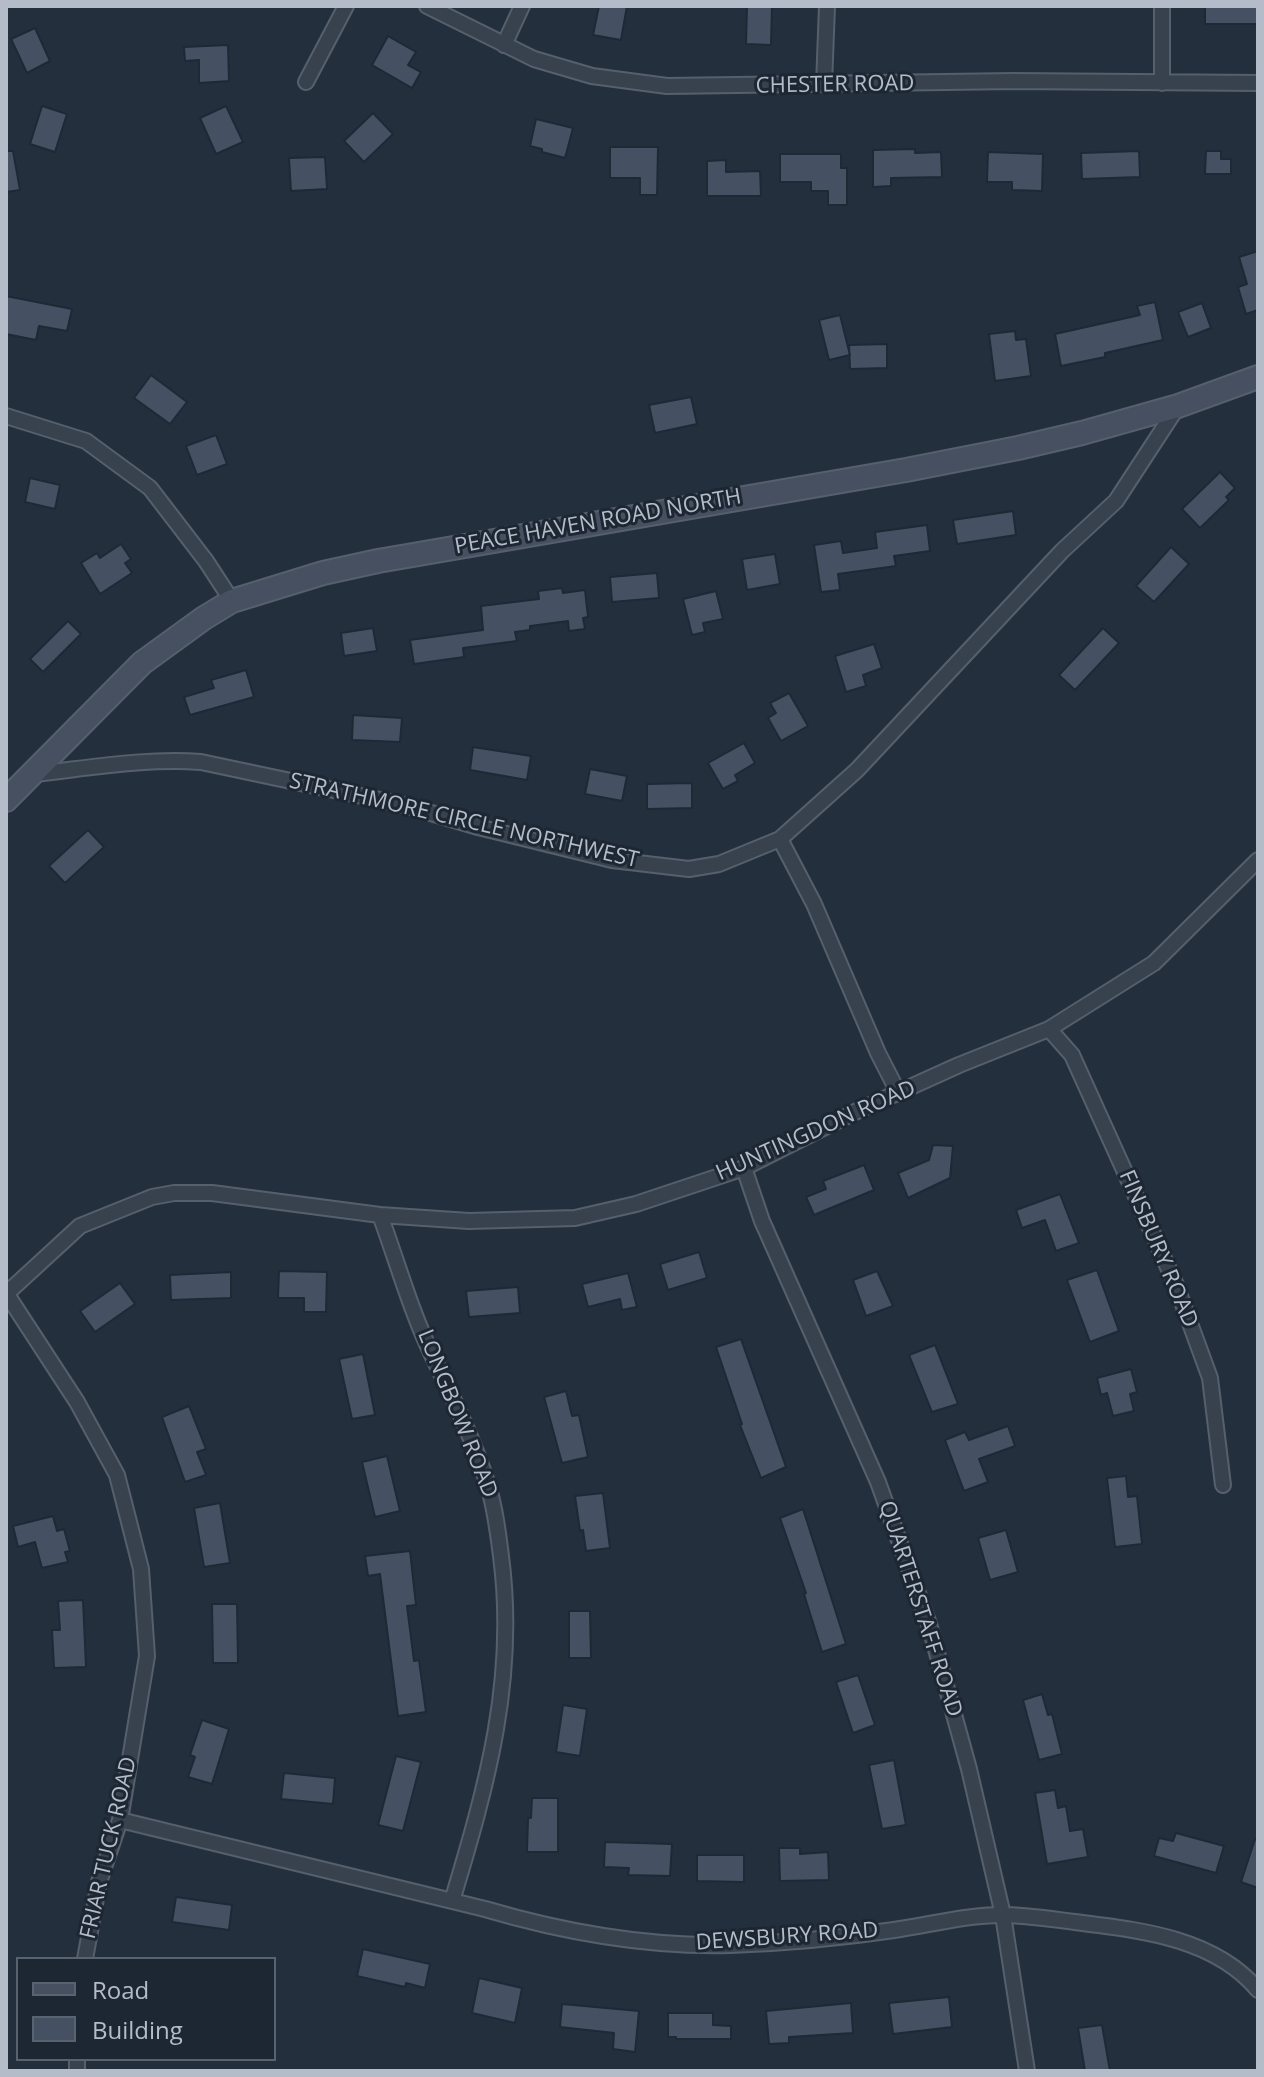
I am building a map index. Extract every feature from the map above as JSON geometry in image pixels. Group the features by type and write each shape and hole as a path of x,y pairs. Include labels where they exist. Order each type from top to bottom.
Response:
{"main road":[{"name":"PEACE HAVEN ROAD NORTH","path":"6,800 142,663 232,601 323,573 378,561 920,467 1082,433 1178,406 1258,377"}],"street":[{"path":"306,82 346,6"},
{"name":"CHESTER ROAD","path":"427,6 534,59 592,76 667,86 1014,81 1258,83"},
{"path":"504,45 522,6"},
{"path":"824,85 827,6"},
{"path":"1162,6 1162,83"},
{"name":"STRATHMORE CIRCLE NORTHWEST","path":"34,774 132,762 201,762 404,805 612,860 658,867 704,868 731,860 780,839 857,770 1052,561 1116,501 1178,406"},
{"path":"6,416 86,441 150,488 206,561 232,601"},
{"path":"780,839 814,904 878,1053 899,1094"},
{"name":"HUNTINGDON ROAD","path":"6,1294 80,1226 152,1197 174,1193 212,1193 380,1215 469,1221 575,1218 636,1204 744,1168 855,1112 1049,1029 1154,963 1258,860"},
{"name":"FINSBURY ROAD","path":"1049,1029 1072,1055 1176,1285 1210,1378 1223,1485"},
{"name":"QUARTERSTAFF ROAD","path":"744,1168 762,1221 878,1482 929,1624 969,1769 1003,1915 1027,2071"},
{"name":"LONGBOW ROAD","path":"380,1215 432,1355 488,1485 505,1581 508,1616 502,1705 452,1901"},
{"name":"FRIAR TUCK ROAD","path":"6,1294 77,1402 117,1475 141,1569 147,1656 120,1820 99,1882 85,1957"},
{"name":"DEWSBURY ROAD","path":"120,1820 581,1932 663,1942 729,1945 870,1934 1003,1915 1119,1927 1186,1943 1234,1967 1258,1990"}],"building":[{"path":"599,6 627,6 621,40 593,35"},
{"path":"747,6 772,6 771,45 746,44"},
{"path":"1205,6 1258,6 1258,24 1205,24"},
{"path":"35,28 50,61 27,73 11,39"},
{"path":"388,36 416,52 408,65 421,72 412,88 372,65"},
{"path":"228,45 229,81 199,83 199,60 185,61 184,47"},
{"path":"42,106 67,114 55,152 30,144"},
{"path":"226,106 243,142 216,154 200,118"},
{"path":"373,113 393,134 364,162 344,141"},
{"path":"536,119 573,128 565,158 530,146"},
{"path":"610,147 658,147 657,195 640,195 640,178 610,178"},
{"path":"915,149 915,153 941,152 942,177 891,178 891,186 873,187 873,150"},
{"path":"6,151 13,151 20,190 6,192"},
{"path":"1139,151 1140,177 1082,179 1081,153"},
{"path":"1206,151 1221,151 1221,159 1231,159 1231,174 1205,174"},
{"path":"988,152 1043,154 1042,191 1012,190 1012,182 987,182"},
{"path":"780,154 841,154 841,168 847,168 847,205 828,205 828,191 811,191 811,182 780,182"},
{"path":"325,157 327,189 291,191 289,158"},
{"path":"726,160 726,172 760,171 761,196 707,196 707,161"},
{"path":"1258,251 1258,310 1246,314 1238,287 1247,284 1239,257"},
{"path":"6,296 72,309 67,331 39,326 36,340 6,334"},
{"path":"1155,302 1163,340 1061,366 1055,334 1140,315 1137,306"},
{"path":"1202,303 1211,328 1188,337 1178,312"},
{"path":"840,315 850,355 829,360 819,320"},
{"path":"1015,331 1016,340 1026,339 1031,376 995,381 989,334"},
{"path":"887,344 887,368 850,369 849,345"},
{"path":"151,375 187,402 170,424 134,398"},
{"path":"691,397 697,424 655,433 649,405"},
{"path":"216,435 227,464 197,475 186,446"},
{"path":"1220,472 1235,488 1226,497 1229,500 1200,528 1182,509"},
{"path":"30,478 60,485 55,509 25,502"},
{"path":"1013,511 1016,535 957,544 953,520"},
{"path":"927,525 930,551 894,556 896,566 838,574 840,590 821,592 814,545 841,541 843,553 877,548 875,532"},
{"path":"121,544 131,559 125,563 132,573 100,594 81,563 97,553 100,558"},
{"path":"1171,547 1189,564 1154,602 1136,586"},
{"path":"775,554 780,584 747,590 742,559"},
{"path":"657,573 659,598 612,602 610,577"},
{"path":"562,588 563,593 585,590 588,617 583,618 585,629 569,631 568,621 530,626 530,630 515,632 517,641 463,648 464,657 414,664 410,640 483,630 481,606 539,599 538,591"},
{"path":"716,591 723,619 703,623 705,632 692,635 683,599"},
{"path":"68,621 81,634 43,672 30,659"},
{"path":"373,628 377,651 344,656 341,633"},
{"path":"1103,628 1119,643 1075,690 1059,675"},
{"path":"874,644 882,668 863,675 866,686 846,692 835,656"},
{"path":"246,670 254,697 190,715 184,697 214,688 211,680"},
{"path":"789,693 808,726 781,741 768,718 776,713 770,703"},
{"path":"353,715 402,718 400,742 352,740"},
{"path":"744,743 755,763 735,775 738,781 723,789 708,763"},
{"path":"473,747 531,756 527,780 470,770"},
{"path":"590,769 627,776 622,801 585,794"},
{"path":"692,783 692,808 647,809 647,784"},
{"path":"88,830 104,847 65,883 49,866"},
{"path":"933,1145 953,1146 950,1178 908,1198 898,1173 929,1160"},
{"path":"864,1165 874,1190 814,1215 806,1197 826,1189 823,1181"},
{"path":"1060,1194 1079,1243 1056,1251 1045,1220 1022,1228 1016,1210"},
{"path":"699,1252 707,1278 668,1290 660,1264"},
{"path":"1097,1270 1119,1331 1090,1342 1067,1280"},
{"path":"279,1271 327,1272 326,1312 304,1312 304,1298 278,1298"},
{"path":"877,1271 893,1306 866,1316 853,1280"},
{"path":"231,1272 231,1298 171,1300 170,1275"},
{"path":"628,1273 637,1307 622,1310 620,1299 588,1307 582,1284"},
{"path":"120,1283 135,1304 95,1332 80,1311"},
{"path":"518,1287 520,1313 469,1317 466,1291"},
{"path":"741,1339 786,1467 761,1478 740,1425 716,1347"},
{"path":"935,1345 958,1404 932,1412 909,1355"},
{"path":"363,1354 375,1415 352,1419 339,1359"},
{"path":"1131,1369 1137,1392 1130,1394 1134,1411 1113,1416 1107,1393 1101,1395 1097,1378"},
{"path":"566,1391 572,1416 579,1415 588,1457 562,1463 544,1397"},
{"path":"189,1406 206,1449 197,1452 206,1475 185,1482 162,1417"},
{"path":"1008,1426 1015,1446 979,1459 988,1482 964,1491 945,1440 965,1432 969,1440"},
{"path":"387,1456 400,1511 375,1517 362,1462"},
{"path":"1126,1476 1128,1497 1137,1496 1142,1544 1115,1547 1107,1478"},
{"path":"603,1493 610,1548 586,1551 575,1496"},
{"path":"220,1503 230,1563 204,1567 194,1508"},
{"path":"803,1509 846,1644 822,1652 780,1518"},
{"path":"53,1516 57,1531 64,1529 70,1551 65,1552 68,1562 42,1568 35,1542 18,1547 13,1526"},
{"path":"1006,1530 1018,1572 990,1580 978,1538"},
{"path":"410,1551 416,1605 407,1606 414,1661 419,1660 426,1712 398,1716 380,1574 368,1576 365,1556"},
{"path":"83,1600 86,1667 54,1668 52,1630 60,1630 58,1601"},
{"path":"212,1604 237,1604 238,1663 213,1663"},
{"path":"569,1611 590,1611 591,1658 569,1658"},
{"path":"858,1675 875,1725 853,1733 836,1682"},
{"path":"1042,1694 1048,1715 1052,1714 1062,1754 1039,1760 1023,1700"},
{"path":"563,1705 587,1709 580,1756 556,1752"},
{"path":"202,1720 229,1729 212,1784 188,1777 195,1757 190,1755"},
{"path":"396,1756 421,1762 403,1831 378,1825"},
{"path":"894,1760 906,1825 882,1829 869,1765"},
{"path":"284,1773 335,1778 333,1804 281,1799"},
{"path":"1055,1790 1058,1808 1066,1806 1070,1831 1083,1829 1088,1857 1047,1864 1035,1793"},
{"path":"532,1798 558,1798 558,1852 527,1852"},
{"path":"1176,1833 1224,1846 1216,1873 1154,1856 1159,1838 1173,1841"},
{"path":"1255,1839 1258,1840 1258,1888 1241,1882"},
{"path":"605,1842 672,1844 670,1876 628,1875 629,1868 604,1867"},
{"path":"779,1848 800,1848 800,1854 828,1852 829,1880 780,1881"},
{"path":"697,1855 744,1855 744,1882 697,1881"},
{"path":"176,1897 232,1905 229,1930 172,1922"},
{"path":"363,1949 430,1964 425,1988 406,1983 405,1987 357,1976"},
{"path":"479,1978 522,1988 515,2023 472,2013"},
{"path":"949,1997 952,2027 893,2034 889,2003"},
{"path":"851,2003 853,2033 789,2037 789,2043 769,2044 766,2011"},
{"path":"562,2004 639,2011 635,2052 613,2049 614,2033 560,2027"},
{"path":"668,2013 713,2013 713,2025 731,2026 731,2039 668,2037"},
{"path":"1102,2025 1110,2071 1085,2071 1078,2028"}]}
